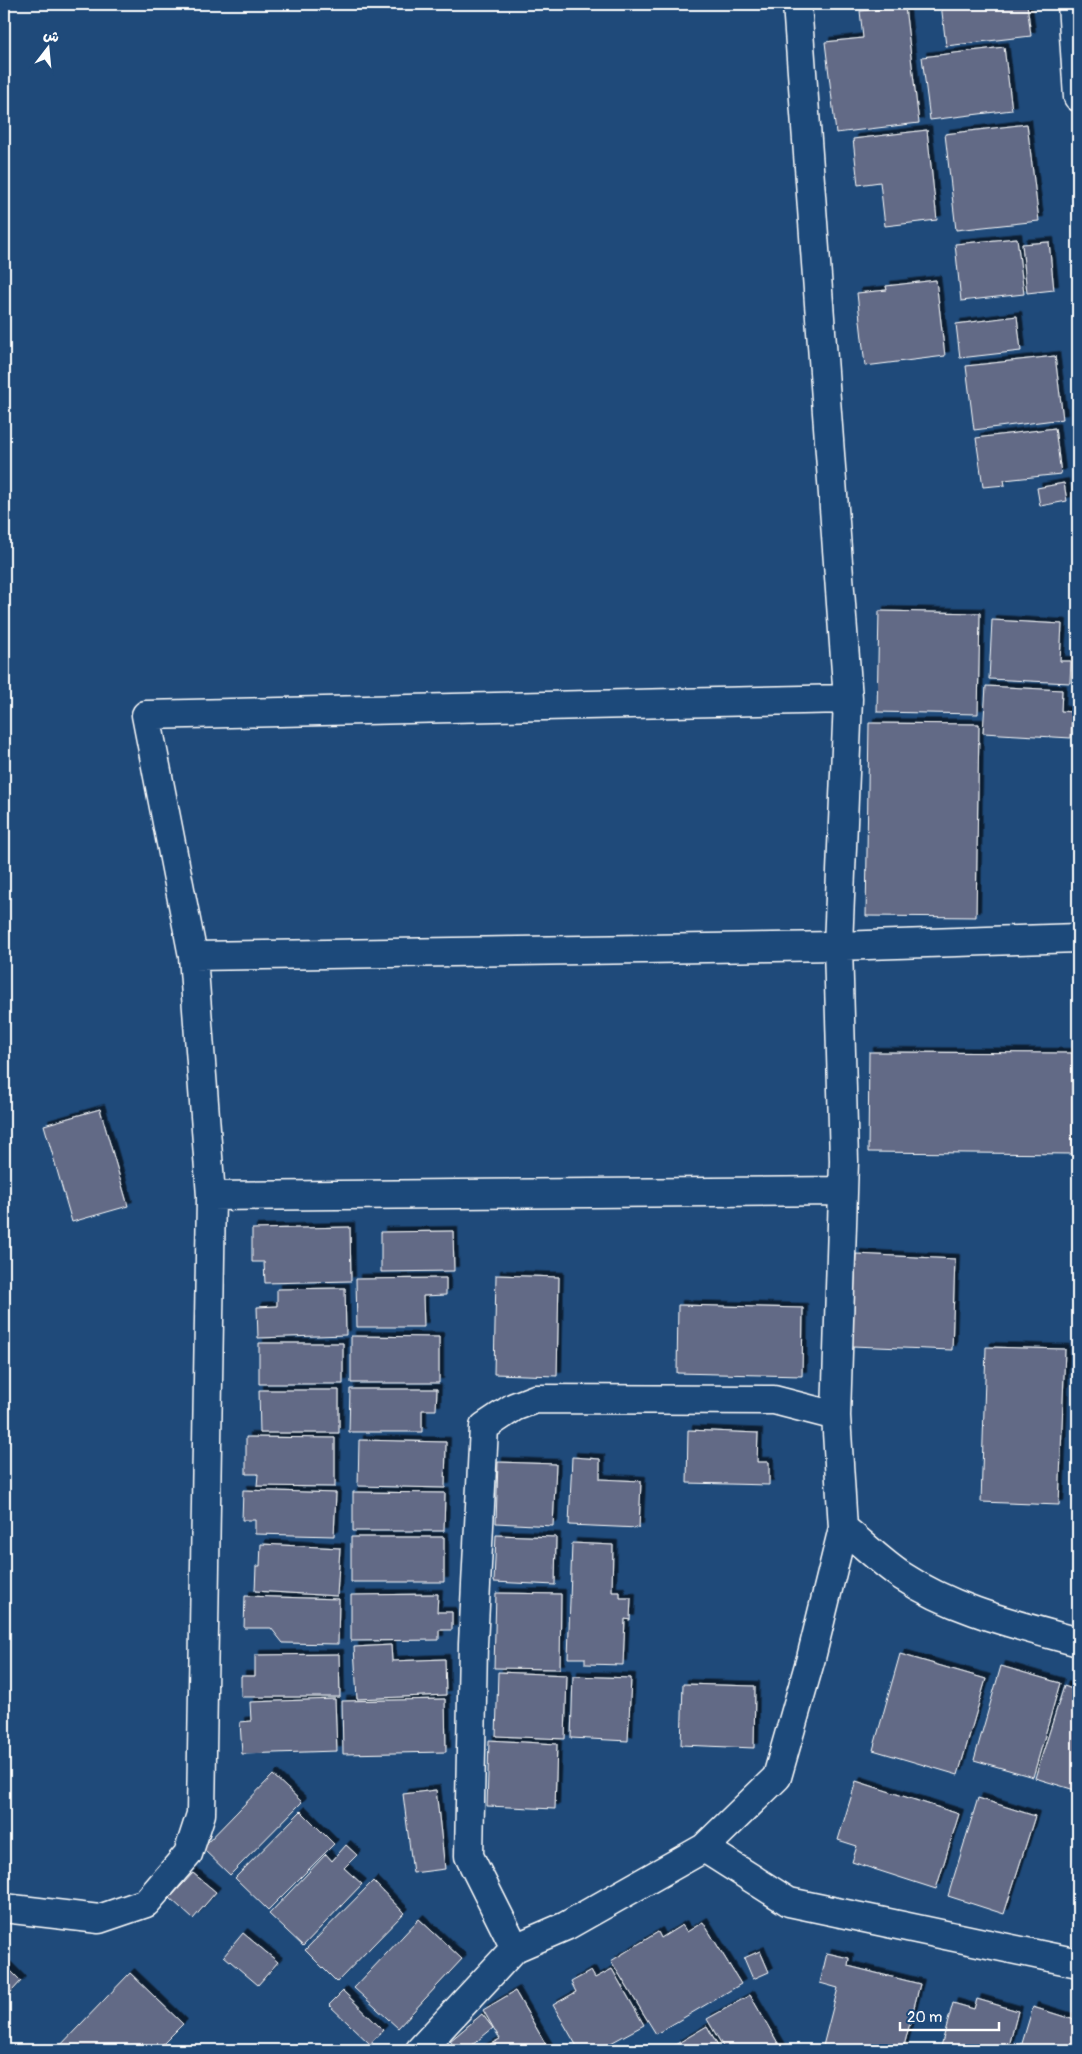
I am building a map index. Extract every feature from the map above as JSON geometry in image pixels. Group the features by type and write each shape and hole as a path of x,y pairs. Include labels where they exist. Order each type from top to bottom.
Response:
{"street":[{"path":"420,2050 515,1948 566,1926 704,1848 777,1777 811,1658 843,1528 836,1416 844,1161 838,946 848,699 797,4"},
{"path":"1072,4 1078,97"},
{"path":"4,1908 99,1919 146,1903 188,1854 201,1814 211,1196 193,956 146,714 848,699"},
{"path":"193,956 838,946 1078,938"},
{"path":"211,1196 843,1191"},
{"path":"515,1948 469,1856 473,1644 484,1427 514,1407 535,1399 774,1400 836,1416"},
{"path":"843,1528 902,1576 952,1602 997,1620 1078,1642"},
{"path":"704,1848 789,1902 1078,1963"}],"building":[{"path":"941,4 1027,4 1031,36 946,46"},
{"path":"905,7 919,123 836,133 825,42 863,38 860,11"},
{"path":"1004,47 1012,110 930,120 922,57"},
{"path":"1027,124 1039,221 956,230 945,134"},
{"path":"927,130 937,220 885,226 880,182 858,185 853,139"},
{"path":"1017,238 1024,294 961,301 955,244"},
{"path":"1049,242 1054,290 1027,293 1022,244"},
{"path":"936,280 945,356 865,366 857,293 887,290 886,286"},
{"path":"1017,316 1021,351 960,358 956,324"},
{"path":"1055,356 1063,419 974,430 966,366"},
{"path":"1055,428 1061,474 1004,480 1005,485 983,487 976,438"},
{"path":"1064,483 1067,501 1040,506 1037,488"},
{"path":"879,611 980,613 978,714 877,712"},
{"path":"992,620 1062,624 1060,661 1071,661 1070,683 989,679"},
{"path":"986,686 1062,690 1061,711 1072,712 1071,738 983,733"},
{"path":"869,723 979,724 976,917 866,916"},
{"path":"869,1052 1072,1053 1072,1154 868,1152"},
{"path":"100,1109 128,1206 72,1222 44,1125"},
{"path":"350,1227 351,1281 265,1283 264,1262 252,1262 252,1229"},
{"path":"453,1231 454,1271 381,1272 381,1232"},
{"path":"856,1254 955,1259 952,1350 852,1346"},
{"path":"496,1275 559,1277 557,1376 494,1374"},
{"path":"446,1278 446,1295 423,1296 424,1327 357,1327 356,1279"},
{"path":"345,1288 346,1335 258,1338 257,1307 277,1306 277,1289"},
{"path":"678,1305 803,1308 802,1376 677,1373"},
{"path":"351,1336 439,1337 439,1383 351,1383"},
{"path":"259,1343 343,1343 343,1384 259,1384"},
{"path":"986,1347 1065,1349 1059,1505 981,1502"},
{"path":"350,1389 437,1389 436,1410 422,1410 422,1432 349,1432"},
{"path":"259,1390 339,1390 339,1433 260,1433"},
{"path":"688,1430 758,1433 757,1462 769,1462 769,1485 687,1483"},
{"path":"246,1437 335,1438 335,1487 257,1486 258,1474 246,1474"},
{"path":"359,1440 446,1442 445,1488 358,1486"},
{"path":"572,1457 600,1459 600,1479 641,1481 639,1528 569,1525"},
{"path":"498,1462 556,1464 553,1526 496,1523"},
{"path":"243,1490 336,1493 334,1536 255,1534 255,1520 242,1520"},
{"path":"353,1492 445,1493 444,1531 353,1531"},
{"path":"496,1535 556,1537 555,1585 494,1582"},
{"path":"351,1537 444,1537 444,1582 351,1582"},
{"path":"572,1543 613,1545 612,1592 620,1592 620,1598 631,1598 630,1620 625,1619 623,1665 585,1664 585,1658 568,1658"},
{"path":"261,1544 340,1548 337,1596 255,1591 256,1566 260,1566"},
{"path":"496,1593 561,1594 560,1669 494,1668"},
{"path":"438,1594 437,1612 452,1612 452,1630 439,1630 439,1640 351,1641 351,1595"},
{"path":"245,1596 339,1599 338,1644 283,1643 271,1628 244,1628"},
{"path":"391,1645 392,1661 445,1659 446,1695 357,1699 354,1647"},
{"path":"339,1654 340,1697 241,1697 241,1676 255,1676 255,1655"},
{"path":"900,1654 986,1679 958,1775 873,1750"},
{"path":"1001,1666 1060,1683 1033,1777 974,1760"},
{"path":"498,1672 567,1675 565,1739 496,1736"},
{"path":"573,1676 631,1678 628,1741 571,1738"},
{"path":"683,1684 755,1686 754,1748 681,1745"},
{"path":"1064,1686 1078,1691 1078,1791 1035,1778"},
{"path":"335,1699 337,1751 242,1754 240,1722 251,1721 250,1702"},
{"path":"445,1699 446,1752 343,1754 342,1701"},
{"path":"489,1740 557,1744 555,1809 487,1806"},
{"path":"273,1775 302,1802 230,1875 202,1848"},
{"path":"856,1781 959,1814 936,1889 852,1862 857,1846 838,1840"},
{"path":"436,1790 445,1869 413,1873 403,1794"},
{"path":"978,1798 1035,1816 1004,1914 948,1896"},
{"path":"301,1811 334,1844 268,1910 235,1878"},
{"path":"346,1845 357,1855 344,1868 362,1884 303,1946 269,1914 326,1854 332,1861"},
{"path":"193,1873 216,1892 193,1919 170,1898"},
{"path":"373,1881 404,1913 337,1982 305,1950"},
{"path":"419,1919 462,1959 398,2028 354,1988"},
{"path":"703,1922 741,1984 656,2034 611,1961 658,1932 661,1938 682,1925 687,1932"},
{"path":"243,1933 278,1962 258,1985 224,1956"},
{"path":"760,1951 769,1972 753,1979 744,1958"},
{"path":"827,1953 849,1958 848,1966 920,1984 903,2050 835,2050 823,2046 838,1988 820,1983"},
{"path":"4,1964 21,1981 4,2000"},
{"path":"612,1969 644,2025 598,2050 579,2050 553,2005 576,1992 571,1982 591,1971 595,1978"},
{"path":"130,1973 183,2024 157,2050 56,2050"},
{"path":"343,1991 383,2030 370,2044 329,2005"},
{"path":"515,1991 549,2050 479,2050 500,2039 483,2010"},
{"path":"750,1995 782,2050 725,2050 707,2019"},
{"path":"977,1999 1018,2011 1008,2050 940,2050 953,2003 974,2009"},
{"path":"1033,2007 1078,2021 1078,2050 1020,2050"},
{"path":"482,2014 493,2028 466,2050 458,2050 450,2041"},
{"path":"707,2026 719,2047 712,2050 702,2050 700,2047 694,2050 678,2050 675,2045"}]}
